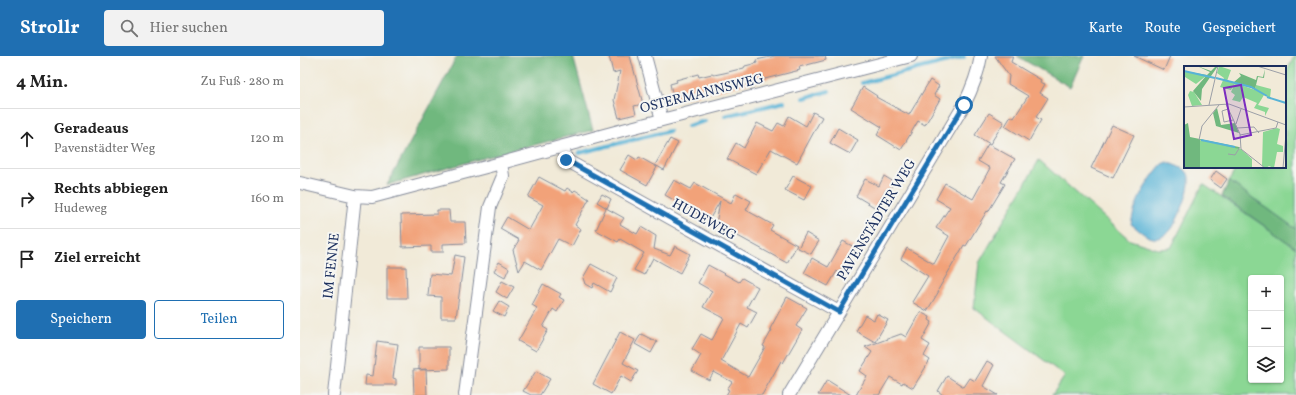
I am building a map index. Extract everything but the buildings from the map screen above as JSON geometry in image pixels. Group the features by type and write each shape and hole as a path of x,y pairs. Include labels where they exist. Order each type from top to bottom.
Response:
{"street":[{"path":"645,56 662,120"},
{"name":"OSTERMANNSWEG","path":"355,196 372,197 880,60 911,56"},
{"name":"PAVENSTÄDTER WEG","path":"789,395 964,105 973,87 979,69 981,56"},
{"name":"HUDEWEG","path":"563,146 566,160 839,312"},
{"path":"465,395 490,207 503,176 501,163"},
{"path":"300,183 355,196"},
{"name":"IM FENNE","path":"334,395 355,196"}],"green space":[{"path":"457,56 573,56 593,130 487,157 387,185"},
{"path":"1017,56 1084,56 1070,87"},
{"path":"1294,56 1296,56 1296,229 1229,181 1236,168 1286,168 1286,74"},
{"path":"1039,160 1130,240 1158,249 1171,248 1203,184 1296,248 1296,395 1052,395 1065,376 974,308 979,263"},
{"path":"1229,181 1296,229 1296,248 1222,196"}],"water":[{"path":"1167,162 1180,167 1187,172 1189,177 1188,191 1179,216 1173,227 1164,235 1154,238 1143,234 1131,224 1135,207 1142,192 1162,164"}],"waterway":[{"path":"862,83 964,57"},
{"path":"804,98 829,91"},
{"path":"725,116 784,102"},
{"path":"688,126 705,121"},
{"path":"579,153 669,131"}],"route":[{"path":"566,160 839,312 964,105"}]}
